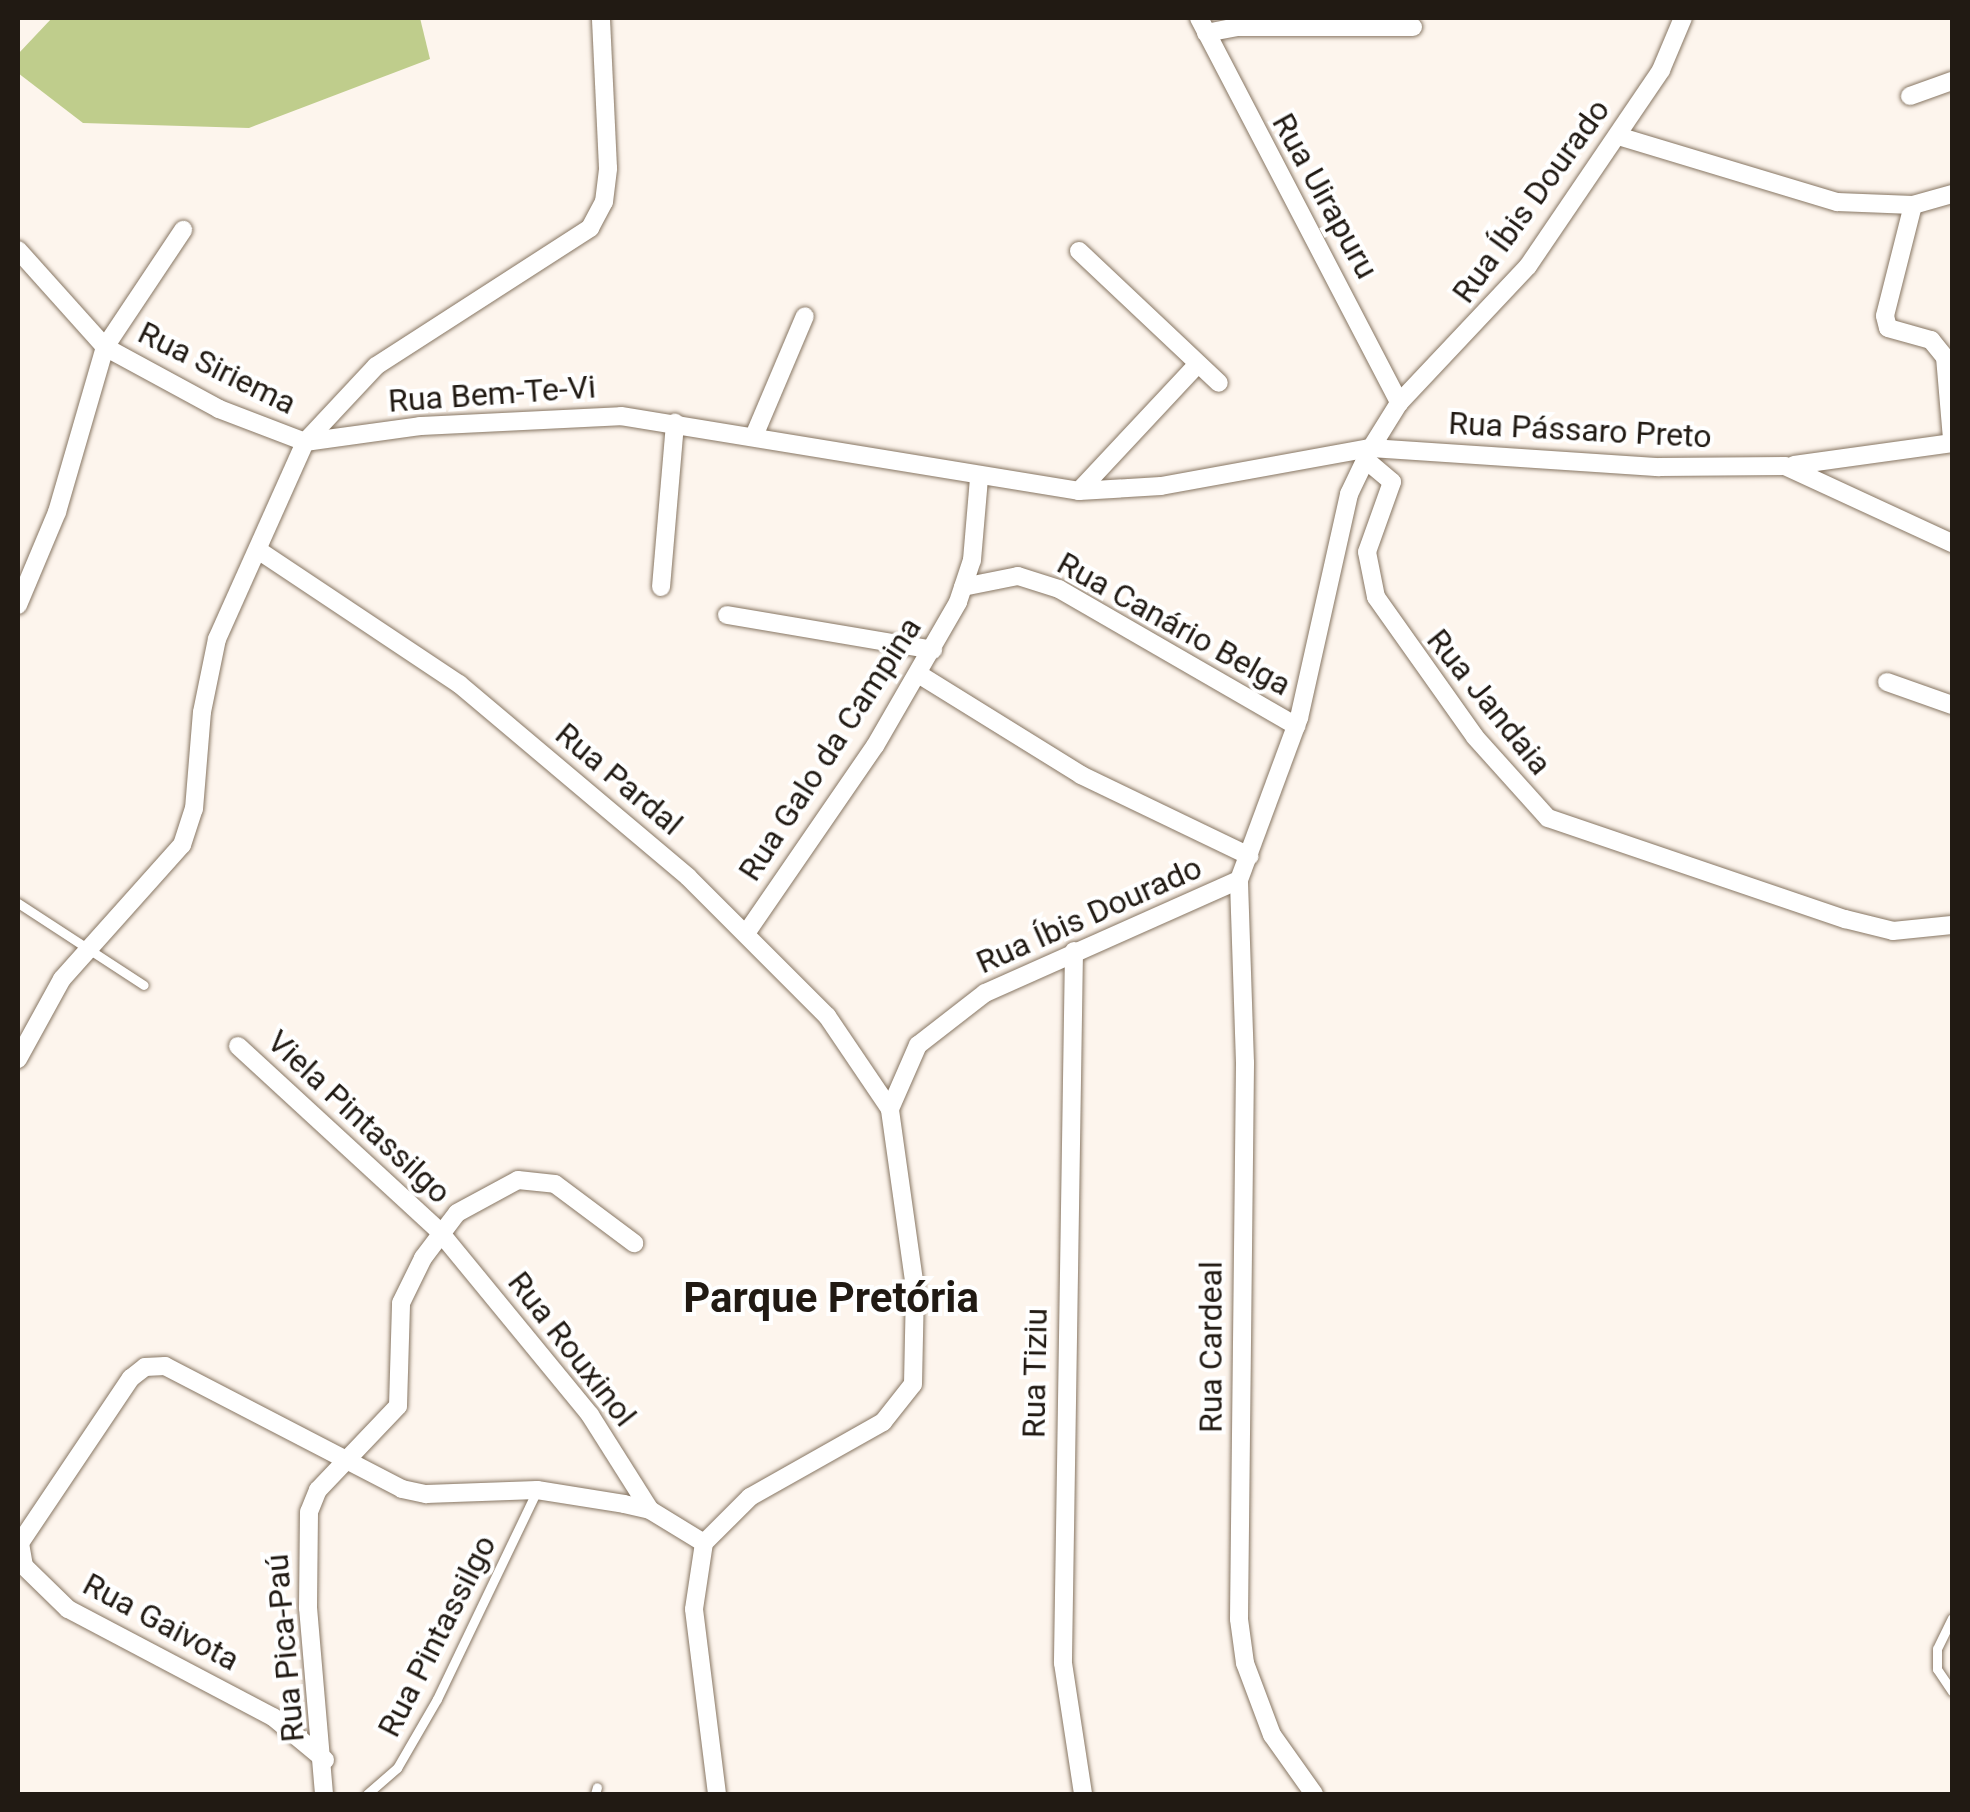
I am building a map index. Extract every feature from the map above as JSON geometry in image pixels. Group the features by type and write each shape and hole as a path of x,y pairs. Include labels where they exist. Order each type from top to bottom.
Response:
{"street":[{"path":"18,1059 50,998 87,948 182,845 194,809 202,712 217,639 304,442 351,388 415,341 590,228 604,202 608,168 601,18"},
{"name":"Rua Íbis Dourado","path":"890,1109 918,1046 985,993 1239,880 1296,726 1345,512 1368,454 1399,403 1528,266 1661,70 1683,18"},
{"path":"1202,25 1413,27"},
{"name":"Rua Uirapuru","path":"1202,25 1399,403"},
{"path":"1910,96 1952,81"},
{"path":"1618,136 1837,202 1913,205 1952,194"},
{"path":"1913,205 1885,316 1888,328 1931,340 1945,357 1952,441"},
{"path":"18,605 57,512 105,347 183,230"},
{"name":"Rua Siriema","path":"18,250 105,347 218,409 304,442"},
{"path":"1079,251 1219,383"},
{"path":"754,436 805,316"},
{"path":"1079,491 1198,364"},
{"name":"Rua Bem-Te-Vi","path":"304,442 560,416 675,423 979,479 1079,491 1161,486 1368,454"},
{"path":"662,587 675,423"},
{"name":"Rua Pássaro Preto","path":"1368,454 1659,467 1784,466 1952,441"},
{"name":"Rua Jandaia","path":"1368,454 1392,482 1367,552 1376,596 1474,737 1548,818 1844,919 1893,931 1952,925"},
{"name":"Rua Pássaro Preto","path":"1784,466 1952,544"},
{"name":"Rua Galo da Campina","path":"748,932 920,676 963,587 978,524 979,479"},
{"name":"Rua Pardal","path":"258,550 459,684 748,932 827,1016 890,1109"},
{"name":"Rua Canário Belga","path":"963,587 1018,576 1059,589 1296,726"},
{"path":"727,615 933,650"},
{"path":"920,676 1081,775 1249,856"},
{"path":"1886,682 1952,705"},
{"name":"Rua Cardeal","path":"1239,880 1245,1063 1239,1619 1246,1663 1272,1734 1314,1794"},
{"name":"Rua Tiziu","path":"1074,951 1063,1663 1083,1794"},
{"name":"Viela Pintassilgo","path":"238,1046 439,1232"},
{"path":"718,1794 694,1609 704,1544 750,1496 884,1422 913,1384 915,1288 890,1109"},
{"name":"Rua Pica-Paú","path":"324,1794 325,1760 305,1538 318,1490 398,1406 401,1303 439,1232 501,1185 538,1181 573,1195 634,1242"},
{"name":"Rua Rouxinol","path":"439,1232 590,1415 650,1510"},
{"name":"Rua Gaivota","path":"325,1760 274,1717 68,1610 24,1566 19,1542 131,1378 146,1366 165,1366 349,1461"},
{"path":"349,1461 426,1494 536,1490 650,1510 704,1544"}],"lane":[{"path":"18,904 144,985"},
{"name":"Rua Pintassilgo","path":"367,1794 397,1768 438,1700 536,1490"},
{"path":"1952,1618 1936,1649 1936,1668 1952,1691"}],"green space":[{"path":"52,18 420,18 430,59 249,128 83,123 18,73 18,54"}],"district":[{"name":"Parque Pretória","path":"831,1298"}]}
